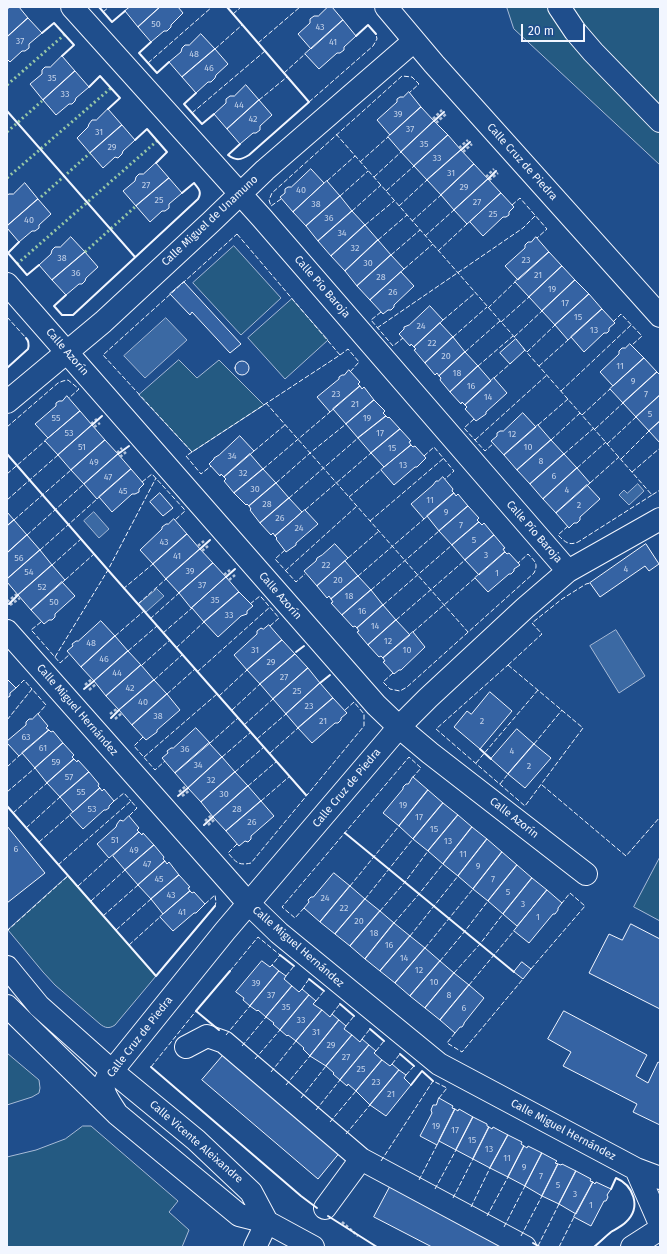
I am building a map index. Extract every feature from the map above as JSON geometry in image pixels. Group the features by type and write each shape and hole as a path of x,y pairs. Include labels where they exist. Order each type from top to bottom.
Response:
{"street":[{"name":"Calle Pío Baroja","path":"72,7 240,194 568,571"},
{"name":"Calle Cruz de Piedra","path":"386,7 434,64 660,316"},
{"path":"559,7 593,52 660,121"},
{"name":"Calle Miguel de Unamuno","path":"7,402 66,351 103,322 271,164 414,41"},
{"name":"Calle Azorín","path":"7,284 376,705 430,753 586,874"},
{"name":"Calle Cruz de Piedra","path":"117,1114 105,1093 104,1086 112,1071 248,903 399,727 525,608 568,571 660,519"},
{"name":"Calle Miguel Hernández","path":"7,631 248,903 279,933 439,1064 636,1169 660,1178"},
{"name":"Calle Vicente Aleixandre","path":"7,967 39,1006 112,1071 196,1140 251,1192 267,1222"},
{"path":"7,1006 117,1114 239,1215 267,1222 313,1247"},
{"path":"186,1047 207,1036 224,1042 361,1159 526,1247"},
{"path":"325,1208 361,1159"},
{"path":"636,1169 660,1224"},
{"path":"255,1247 267,1222"},
{"path":"632,1247 660,1229"}],"path":[{"path":"433,119 442,110"},
{"path":"436,123 446,114"},
{"path":"459,148 468,140"},
{"path":"463,152 472,144"},
{"path":"486,177 494,169"},
{"path":"489,180 498,173"},
{"path":"7,602 17,594"},
{"path":"10,605 20,598"},
{"path":"83,688 92,679"},
{"path":"86,692 96,684"},
{"path":"108,716 118,708"},
{"path":"112,721 122,713"},
{"path":"176,794 186,786"},
{"path":"180,798 190,790"},
{"path":"203,823 212,815"},
{"path":"206,827 215,819"}],"shaded area":[{"path":"507,7 660,7 660,165 514,29"},
{"path":"234,246 281,298 241,335 193,283"},
{"path":"292,299 328,340 285,379 248,338"},
{"path":"166,318 187,340 145,378 124,356"},
{"path":"179,360 197,378 219,360 264,405 192,452 139,395"},
{"path":"638,484 644,491 629,505 619,495 624,490 627,493"},
{"path":"94,512 109,529 99,538 84,521"},
{"path":"157,589 164,596 146,612 139,604"},
{"path":"616,630 645,676 619,693 590,646"},
{"path":"660,857 660,921 634,907"},
{"path":"68,876 156,976 115,1025 111,1027 105,1027 100,1024 55,985 8,930"},
{"path":"7,1053 39,1080 40,1088 39,1093 32,1097 7,1105"},
{"path":"83,1126 91,1126 178,1201 169,1212 189,1230 182,1247 7,1247 7,1157 36,1150 65,1139"}],"building":[{"path":"10,7 19,7 28,18 7,37 7,10"},
{"path":"130,7 160,7 138,27 125,11"},
{"path":"160,7 178,7 183,13 167,31 164,31 151,42 138,27"},
{"path":"328,7 332,7 343,20 311,49 298,34 310,23 310,19 314,16 318,16"},
{"path":"28,18 42,33 29,44 29,48 22,51 10,62 7,59 7,37"},
{"path":"343,20 356,36 344,47 344,50 337,53 319,69 305,54"},
{"path":"201,34 215,49 182,77 169,62 181,52 185,45 189,45"},
{"path":"215,49 228,64 211,82 208,82 196,93 182,77"},
{"path":"62,56 75,71 43,100 30,84 42,74 42,70 45,67 50,67"},
{"path":"75,71 89,87 76,98 72,104 69,104 56,115 43,100"},
{"path":"246,85 259,100 227,129 214,114 226,103 226,99 230,96 234,96"},
{"path":"409,92 421,107 390,135 377,120 397,102 397,99 403,97"},
{"path":"259,100 272,115 260,126 260,130 253,133 240,144 227,129"},
{"path":"421,107 434,121 401,152 388,137"},
{"path":"108,109 122,125 90,153 77,138 88,127 92,120 96,120"},
{"path":"434,121 448,135 414,166 401,152"},
{"path":"122,125 135,140 118,158 115,157 103,168 90,153"},
{"path":"448,135 461,150 427,180 414,166"},
{"path":"461,150 474,164 441,195 427,180"},
{"path":"156,163 169,178 136,206 123,191 135,181 139,174 143,174"},
{"path":"474,164 488,179 454,210 441,195"},
{"path":"311,169 324,183 293,212 280,197 285,193 285,189 291,187"},
{"path":"169,178 182,193 169,204 169,208 162,211 150,222 136,206"},
{"path":"488,179 501,193 467,224 454,210"},
{"path":"327,181 340,196 306,226 293,212"},
{"path":"25,183 38,199 7,226 7,195 13,194"},
{"path":"501,193 514,207 509,212 509,215 503,217 483,236 470,222"},
{"path":"340,196 352,211 318,241 306,226"},
{"path":"38,199 51,214 39,225 39,228 32,231 19,242 7,226"},
{"path":"352,211 365,225 331,256 318,241"},
{"path":"365,225 378,240 345,271 331,256"},
{"path":"71,237 85,252 52,280 39,265 51,254 55,247 60,247"},
{"path":"536,237 549,252 518,280 505,266 525,248 525,245 528,242 531,242"},
{"path":"378,240 391,255 357,286 345,271"},
{"path":"85,252 98,267 82,284 79,284 66,295 52,280"},
{"path":"549,252 562,266 529,297 515,282"},
{"path":"391,255 404,269 370,300 357,286"},
{"path":"562,266 575,280 542,311 529,297"},
{"path":"401,272 414,286 394,305 391,310 388,310 383,314 370,300"},
{"path":"575,280 589,294 555,325 542,311"},
{"path":"184,282 241,344 230,353 192,312 190,315 170,294"},
{"path":"589,294 602,309 568,340 555,325"},
{"path":"430,306 443,320 414,347 411,344 410,346 399,334 404,327 409,325"},
{"path":"602,309 615,323 609,328 607,333 604,333 584,352 571,337"},
{"path":"440,323 453,337 425,363 414,350 416,349 414,347"},
{"path":"453,337 465,352 439,376 437,373 435,375 425,363"},
{"path":"516,339 525,350 510,364 500,353"},
{"path":"630,344 644,358 613,386 600,372 619,354 619,351 622,348 625,348"},
{"path":"465,352 478,366 450,392 440,380 441,378 439,376"},
{"path":"644,358 657,372 623,403 610,389"},
{"path":"239,361 245,361 249,365 249,371 245,375 239,375 235,371 235,365"},
{"path":"478,366 491,381 465,405 462,402 461,404 450,392"},
{"path":"349,370 360,382 358,384 360,386 330,412 317,397"},
{"path":"657,372 660,375 660,395 636,417 623,403"},
{"path":"494,378 507,393 486,412 486,414 476,421 465,409 467,407 465,405"},
{"path":"360,386 362,389 364,387 374,400 346,424 333,409"},
{"path":"660,395 660,421 649,431 636,417"},
{"path":"67,396 80,411 48,438 35,424 56,406 56,403 62,401"},
{"path":"374,400 385,411 383,413 386,416 358,438 346,424"},
{"path":"80,411 92,425 58,455 45,441"},
{"path":"523,413 536,427 504,455 491,441 497,436 497,433 503,431"},
{"path":"386,416 388,418 389,417 400,429 371,453 358,438"},
{"path":"660,421 660,443 649,431"},
{"path":"92,425 105,440 71,470 58,455"},
{"path":"538,425 551,440 517,470 504,455"},
{"path":"400,429 411,441 409,442 411,445 384,467 371,453"},
{"path":"240,436 254,451 224,477 221,474 220,476 209,464"},
{"path":"105,440 118,454 84,484 71,470"},
{"path":"551,440 564,454 530,484 517,470"},
{"path":"411,445 413,447 415,446 426,458 394,485 381,470"},
{"path":"118,454 131,469 97,499 84,484"},
{"path":"250,454 263,469 234,493 224,481 226,479 224,477"},
{"path":"564,454 577,468 543,499 530,484"},
{"path":"577,468 590,483 556,513 543,499"},
{"path":"131,469 144,484 139,489 139,492 132,494 112,512 99,497"},
{"path":"263,469 276,483 249,506 247,504 246,505 234,493"},
{"path":"443,477 453,489 452,491 454,493 424,519 411,504 436,481"},
{"path":"276,483 289,498 260,523 250,510 251,509 249,506"},
{"path":"587,485 600,499 580,517 580,520 577,523 574,523 569,528 556,513"},
{"path":"160,493 173,508 163,516 150,502"},
{"path":"454,493 456,496 458,494 468,506 439,531 427,516"},
{"path":"289,498 302,512 275,536 273,533 271,535 260,523"},
{"path":"468,506 479,518 477,520 479,522 452,545 439,531"},
{"path":"305,510 318,524 296,543 296,545 286,552 275,536"},
{"path":"7,512 14,520 7,526"},
{"path":"174,519 187,534 153,564 140,550 162,529 162,527"},
{"path":"14,520 27,535 7,553 7,526"},
{"path":"479,522 482,525 484,523 494,535 465,560 452,545"},
{"path":"187,534 200,549 166,579 153,564"},
{"path":"27,535 40,550 7,579 7,553"},
{"path":"494,535 505,548 503,549 505,552 479,575 465,560"},
{"path":"335,544 348,558 317,586 304,571 316,561 317,558"},
{"path":"646,544 659,564 649,571 645,566 600,597 590,583"},
{"path":"200,549 213,563 179,593 166,579"},
{"path":"40,550 52,565 18,595 7,582 7,579"},
{"path":"505,552 507,554 509,553 520,565 488,592 475,578"},
{"path":"345,561 358,576 331,599 329,596 327,598 317,586"},
{"path":"213,563 226,577 191,608 179,593"},
{"path":"52,565 65,580 31,610 18,595"},
{"path":"358,576 371,590 342,615 331,603 333,602 331,599"},
{"path":"226,577 239,592 204,622 192,608"},
{"path":"62,582 75,596 55,614 55,617 52,620 49,620 44,624 31,610"},
{"path":"371,590 383,605 357,628 355,626 353,627 342,615"},
{"path":"239,592 253,606 247,611 247,614 241,616 218,637 204,622"},
{"path":"383,605 396,620 368,645 357,632 359,631 357,628"},
{"path":"396,620 410,635 383,658 381,656 379,657 368,645"},
{"path":"101,621 115,636 81,667 67,651 73,646 72,644 78,641"},
{"path":"269,625 282,640 247,670 234,655 257,634 257,631"},
{"path":"413,632 425,647 401,670 394,674 383,662 385,661 383,658"},
{"path":"115,636 128,651 94,681 81,667"},
{"path":"282,640 295,654 260,684 247,670"},
{"path":"128,651 141,665 106,696 94,681"},
{"path":"295,654 308,668 273,699 260,684"},
{"path":"141,665 154,680 119,710 106,696"},
{"path":"308,668 320,683 286,714 273,699"},
{"path":"7,679 16,688 7,698"},
{"path":"154,680 167,694 132,725 119,710"},
{"path":"320,683 333,698 298,728 286,714"},
{"path":"490,692 512,711 480,749 454,727 467,711 471,714"},
{"path":"167,694 180,710 157,730 157,732 146,740 132,725"},
{"path":"333,698 347,713 338,723 335,723 312,743 298,728"},
{"path":"38,714 48,726 46,728 49,730 19,756 7,743 7,741 26,725 26,722 29,719 32,719"},
{"path":"196,728 210,743 175,773 162,758 168,753 167,751 173,748"},
{"path":"517,729 534,744 508,774 491,759"},
{"path":"49,730 51,732 53,731 63,743 35,768 22,753"},
{"path":"63,743 74,755 72,757 74,759 47,783 35,768"},
{"path":"209,743 222,757 188,788 175,773"},
{"path":"534,744 551,758 525,788 508,774"},
{"path":"222,757 235,772 201,802 188,788"},
{"path":"74,759 77,762 78,760 89,772 60,797 47,783"},
{"path":"89,772 99,784 98,786 100,788 73,812 60,797"},
{"path":"235,772 248,786 213,817 201,802"},
{"path":"413,777 428,790 399,826 383,813 403,789 403,787 408,784"},
{"path":"248,786 261,801 226,831 213,817"},
{"path":"100,788 102,791 104,789 114,801 109,808 104,810 83,829 70,815"},
{"path":"428,790 443,803 413,839 399,826"},
{"path":"261,801 274,816 251,836 251,839 248,842 245,841 239,846 226,831"},
{"path":"443,803 458,815 428,851 413,839"},
{"path":"458,815 472,827 443,864 428,851"},
{"path":"129,816 139,828 137,830 139,832 109,858 97,844 116,827 120,820 123,821"},
{"path":"7,826 45,873 7,903"},
{"path":"472,827 487,839 458,876 443,864"},
{"path":"139,832 142,835 143,833 154,845 125,870 113,856"},
{"path":"487,839 502,852 473,889 458,876"},
{"path":"154,845 164,857 163,859 165,861 138,885 125,870"},
{"path":"502,852 517,865 488,901 473,889"},
{"path":"165,861 167,864 169,862 179,875 151,899 138,885"},
{"path":"517,865 532,878 503,914 488,901"},
{"path":"334,873 350,886 320,922 304,908 309,902 308,900 313,897"},
{"path":"179,875 190,887 188,888 190,891 163,914 151,899"},
{"path":"532,878 547,890 517,926 503,914"},
{"path":"350,886 365,899 335,934 320,922"},
{"path":"547,890 562,903 555,914 553,914 529,943 514,931"},
{"path":"190,891 192,893 194,892 205,904 173,931 160,917"},
{"path":"365,899 380,911 350,946 335,934"},
{"path":"380,911 394,923 365,959 350,946"},
{"path":"394,923 410,936 380,971 365,959"},
{"path":"631,924 660,939 660,1009 589,973 609,934 622,940"},
{"path":"410,936 425,948 395,983 380,971"},
{"path":"425,948 440,961 410,996 395,983"},
{"path":"262,961 270,967 272,965 279,971 250,1006 243,1000 244,998 236,992"},
{"path":"440,961 454,973 425,1008 410,996"},
{"path":"522,962 531,969 523,979 514,972"},
{"path":"279,971 286,976 284,979 292,986 266,1017 258,1010 257,1011 250,1006"},
{"path":"454,973 469,985 440,1020 425,1008"},
{"path":"469,985 484,998 462,1027 460,1027 455,1033 440,1020"},
{"path":"292,986 299,992 302,989 309,995 280,1030 266,1017"},
{"path":"309,995 316,1001 313,1004 322,1010 296,1041 280,1030"},
{"path":"322,1010 330,1017 332,1014 339,1020 310,1056 296,1041"},
{"path":"564,1011 647,1055 636,1076 648,1083 658,1062 660,1063 660,1125 633,1112 637,1104 563,1066 571,1052 548,1039"},
{"path":"339,1020 346,1026 344,1029 352,1035 326,1066 310,1056"},
{"path":"352,1035 360,1042 362,1039 369,1045 340,1080 326,1066"},
{"path":"369,1045 376,1051 374,1053 382,1060 356,1091 348,1084 347,1086 340,1080"},
{"path":"226,1052 341,1151 318,1179 202,1080"},
{"path":"382,1060 390,1066 392,1064 399,1070 370,1105 356,1091"},
{"path":"399,1070 406,1075 404,1078 411,1085 386,1116 370,1105"},
{"path":"439,1098 453,1106 452,1108 455,1109 437,1145 420,1136 432,1113 431,1110 433,1105 436,1105"},
{"path":"455,1109 458,1111 459,1109 473,1117 456,1150 439,1141"},
{"path":"473,1117 487,1124 489,1127 473,1159 456,1150"},
{"path":"489,1127 492,1129 493,1127 508,1135 490,1168 473,1159"},
{"path":"508,1135 522,1142 521,1144 524,1146 508,1177 490,1168"},
{"path":"524,1146 527,1148 528,1146 542,1153 525,1186 508,1177"},
{"path":"542,1153 557,1161 555,1163 558,1164 542,1196 525,1186"},
{"path":"558,1164 562,1164 576,1171 559,1204 542,1196"},
{"path":"576,1171 591,1179 590,1181 593,1182 576,1214 559,1204"},
{"path":"593,1182 611,1189 607,1195 608,1197 606,1201 604,1201 591,1226 574,1217"},
{"path":"391,1185 512,1247 432,1247 374,1217"}],"hedge":[{"path":"7,85 64,35"},
{"path":"7,178 111,88"},
{"path":"7,132 42,101"},
{"path":"17,264 157,141"},
{"path":"41,197 90,153"},
{"path":"85,252 136,206"}],"fence":[{"path":"103,12 109,7"},
{"path":"148,63 212,7"},
{"path":"233,14 241,7"},
{"path":"258,43 300,7"},
{"path":"215,49 242,25"},
{"path":"309,102 373,46 377,39 376,34"},
{"path":"192,113 265,51"},
{"path":"284,73 305,54"},
{"path":"281,199 271,206 269,200 272,193 402,76 412,77 419,84 409,93"},
{"path":"259,100 287,77"},
{"path":"336,134 517,340"},
{"path":"360,162 388,137"},
{"path":"374,177 401,152"},
{"path":"327,181 355,156"},
{"path":"386,191 414,166"},
{"path":"340,196 368,171"},
{"path":"399,206 427,180"},
{"path":"352,211 381,185"},
{"path":"412,221 441,195"},
{"path":"512,205 520,198 547,229 537,238"},
{"path":"365,225 394,201"},
{"path":"425,236 454,210"},
{"path":"378,240 407,215"},
{"path":"377,328 523,228 535,216"},
{"path":"438,251 467,224"},
{"path":"391,255 420,230"},
{"path":"237,234 340,355 192,452 103,355 237,234"},
{"path":"404,269 433,244"},
{"path":"488,308 515,282"},
{"path":"443,320 475,293"},
{"path":"501,322 529,297"},
{"path":"453,337 487,307"},
{"path":"514,337 542,311"},
{"path":"381,312 371,320 393,346 403,338"},
{"path":"613,322 621,314 642,336 632,345"},
{"path":"7,317 26,338"},
{"path":"465,352 500,321"},
{"path":"527,352 555,325"},
{"path":"561,391 631,325"},
{"path":"478,366 513,336"},
{"path":"539,366 568,340"},
{"path":"523,348 652,495 660,490"},
{"path":"340,355 348,349 359,362 350,372"},
{"path":"494,378 512,362"},
{"path":"475,440 547,375"},
{"path":"7,427 58,383 68,380 79,389 69,398"},
{"path":"582,415 610,389"},
{"path":"538,425 568,399"},
{"path":"266,403 468,632"},
{"path":"595,429 623,403"},
{"path":"263,469 330,412"},
{"path":"551,440 580,413"},
{"path":"607,444 636,417"},
{"path":"474,419 464,428 485,451 494,443"},
{"path":"276,483 346,424"},
{"path":"254,451 285,425"},
{"path":"564,454 594,428"},
{"path":"621,459 649,431"},
{"path":"289,498 358,438"},
{"path":"7,474 45,441"},
{"path":"577,468 606,442"},
{"path":"424,456 434,447 454,471 445,479"},
{"path":"632,472 660,448"},
{"path":"192,452 186,456 201,474 211,466"},
{"path":"305,510 371,453"},
{"path":"7,500 58,455"},
{"path":"590,483 619,457"},
{"path":"370,521 444,458"},
{"path":"14,520 71,470"},
{"path":"349,497 381,470"},
{"path":"142,482 152,474 184,509 185,511 175,520"},
{"path":"55,657 108,570 156,478"},
{"path":"27,535 84,484"},
{"path":"568,526 558,535 567,543 572,544 578,542 652,495"},
{"path":"40,550 97,499"},
{"path":"285,571 357,506"},
{"path":"358,576 424,519"},
{"path":"348,558 379,531"},
{"path":"371,590 439,531"},
{"path":"52,565 81,539"},
{"path":"383,605 452,545"},
{"path":"285,550 275,559 296,582 305,574"},
{"path":"65,580 94,554"},
{"path":"393,673 383,682 390,689 400,691 407,687 534,573 536,564 528,554 518,563"},
{"path":"396,620 465,560"},
{"path":"123,589 153,564"},
{"path":"413,632 475,578"},
{"path":"138,604 166,579"},
{"path":"508,665 542,634 532,623 562,599 590,583"},
{"path":"150,619 179,593"},
{"path":"250,604 260,596 262,598 279,618 270,626"},
{"path":"197,672 270,607"},
{"path":"163,633 192,608"},
{"path":"115,636 144,611"},
{"path":"41,622 31,630 60,663 70,654"},
{"path":"176,648 204,622"},
{"path":"128,651 157,626"},
{"path":"142,665 170,640"},
{"path":"154,680 182,655"},
{"path":"508,665 583,728 525,806 436,729 508,665"},
{"path":"167,694 195,669"},
{"path":"219,696 247,670"},
{"path":"16,688 24,680 32,689"},
{"path":"232,710 260,684"},
{"path":"7,720 32,689 46,705 38,714"},
{"path":"476,763 538,690"},
{"path":"144,757 217,694"},
{"path":"244,725 273,699"},
{"path":"237,844 228,853 240,864 251,863 364,726 364,714 354,702 345,710"},
{"path":"534,744 562,710"},
{"path":"257,739 286,714"},
{"path":"210,743 238,718"},
{"path":"270,753 298,728"},
{"path":"222,757 251,732"},
{"path":"143,737 134,746 155,770 165,761"},
{"path":"235,772 264,747"},
{"path":"7,767 20,755"},
{"path":"304,908 295,918 282,907 409,757 421,768 413,777"},
{"path":"248,786 277,761"},
{"path":"7,792 35,768"},
{"path":"500,784 508,774"},
{"path":"261,801 290,776"},
{"path":"13,813 47,783"},
{"path":"542,785 626,856 660,817"},
{"path":"114,801 124,793 131,801"},
{"path":"26,828 60,797"},
{"path":"58,865 131,801 137,808 129,816"},
{"path":"39,842 70,815"},
{"path":"350,886 399,826"},
{"path":"365,899 413,839"},
{"path":"380,911 405,882 428,851"},
{"path":"78,886 109,858"},
{"path":"394,923 443,864"},
{"path":"91,901 125,870"},
{"path":"7,928 8,930 68,876"},
{"path":"410,936 458,876"},
{"path":"103,916 138,885"},
{"path":"425,948 473,889"},
{"path":"531,969 585,906 570,893 562,903"},
{"path":"205,904 215,895 215,906"},
{"path":"116,930 151,899"},
{"path":"440,961 488,901"},
{"path":"454,973 480,944 503,914"},
{"path":"129,945 160,917"},
{"path":"469,985 514,931"},
{"path":"230,971 258,937 280,955 272,965"},
{"path":"286,976 294,966"},
{"path":"302,989 309,979"},
{"path":"455,1033 447,1043 462,1052 523,979"},
{"path":"316,1001 324,991"},
{"path":"332,1014 340,1004"},
{"path":"226,1035 250,1006"},
{"path":"151,1067 196,1011"},
{"path":"346,1026 354,1016"},
{"path":"242,1046 266,1017"},
{"path":"362,1039 370,1029"},
{"path":"255,1059 280,1030"},
{"path":"271,1072 296,1041"},
{"path":"376,1051 384,1041"},
{"path":"392,1064 400,1054"},
{"path":"286,1085 310,1056"},
{"path":"301,1098 326,1066"},
{"path":"406,1075 414,1066"},
{"path":"316,1110 340,1080"},
{"path":"381,1161 433,1081 447,1088 439,1098"},
{"path":"330,1122 356,1091"},
{"path":"346,1134 370,1105"},
{"path":"419,1180 437,1145"},
{"path":"435,1189 456,1150"},
{"path":"453,1198 473,1159"},
{"path":"471,1207 490,1168"},
{"path":"487,1216 508,1177"},
{"path":"504,1227 525,1186"},
{"path":"521,1236 542,1196"},
{"path":"538,1246 559,1204"},
{"path":"559,1247 574,1217"}],"wall":[{"path":"99,7 112,22 125,11"},
{"path":"227,7 309,102 249,155 238,159 228,155 240,144"},
{"path":"42,33 54,23 74,45 62,56"},
{"path":"356,36 368,25 376,34"},
{"path":"151,42 139,53 157,73 169,62"},
{"path":"89,87 100,76 120,98 108,109"},
{"path":"196,93 184,104 202,124 214,114"},
{"path":"7,111 135,257"},
{"path":"434,121 444,112"},
{"path":"135,140 147,129 167,152 156,163"},
{"path":"461,150 470,142"},
{"path":"488,179 496,171"},
{"path":"66,295 54,306 62,315 73,315 198,199 200,194 199,189 194,183 182,193"},
{"path":"19,242 8,253 27,275 39,265"},
{"path":"7,368 28,349 28,340 26,338"},
{"path":"92,425 102,416"},
{"path":"118,454 129,446"},
{"path":"7,454 306,795"},
{"path":"200,549 210,540"},
{"path":"226,577 235,569"},
{"path":"9,604 18,595"},
{"path":"296,652 304,646"},
{"path":"320,683 330,675"},
{"path":"84,689 94,681"},
{"path":"111,718 119,710"},
{"path":"480,749 491,759"},
{"path":"178,796 188,788"},
{"path":"7,806 156,976 215,906"},
{"path":"204,825 213,817"},
{"path":"345,833 514,972"},
{"path":"280,955 294,966"},
{"path":"219,1030 196,1011 230,971"},
{"path":"309,979 324,991"},
{"path":"340,1004 354,1016"},
{"path":"370,1029 384,1041"},
{"path":"400,1054 414,1066"},
{"path":"151,1067 301,1196 317,1208"},
{"path":"411,1085 422,1071 433,1081"},
{"path":"594,1247 611,1232 626,1222 634,1210 631,1191 622,1181 616,1178 611,1189"},
{"path":"328,1216 377,1247"},
{"path":"533,1243 540,1247"}]}
